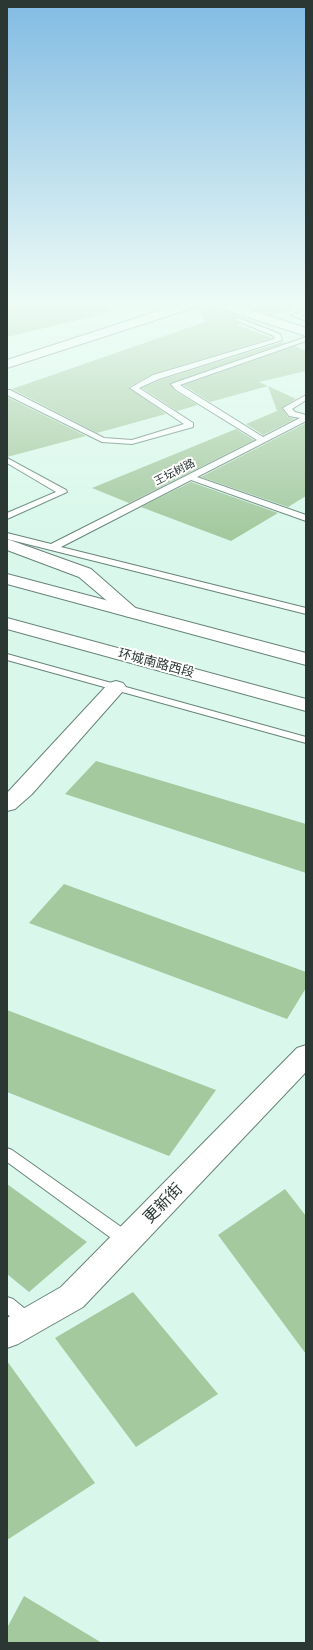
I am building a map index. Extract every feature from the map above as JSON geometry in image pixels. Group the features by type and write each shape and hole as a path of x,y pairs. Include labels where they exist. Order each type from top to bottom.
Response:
{"street":[{"path":"7,544 85,573 131,612"},
{"path":"7,579 306,659"},
{"name":"环城南路西段","path":"7,623 306,705"},
{"path":"7,804 24,789 116,687"},
{"name":"更新街","path":"18,1328 72,1297 128,1241 306,1055"}],"lane":[{"path":"7,392 102,440 132,442 190,426 134,388 152,379"},
{"path":"190,379 175,384 179,388 263,440"},
{"path":"306,397 287,408 292,414 306,417"},
{"name":"王坛树路","path":"53,547 306,417"},
{"path":"7,460 63,492 7,516"},
{"path":"190,477 306,518"},
{"path":"7,536 306,611"},
{"path":"7,657 306,740"},
{"path":"7,1154 128,1241"},
{"path":"7,1304 18,1328"}],"building":[{"path":"41,379 144,379 129,387 166,414 97,433 12,389"},
{"path":"184,379 170,384 175,391 198,405 177,411 142,388 160,380"},
{"path":"200,379 272,379 259,382 268,386 210,402 183,385"},
{"path":"268,386 296,399 282,408 288,417 295,419 263,435 246,424 277,411"},
{"path":"7,397 86,436 7,457"},
{"path":"306,423 306,496 288,507 201,477"},
{"path":"236,429 254,440 129,503 92,488"},
{"path":"191,482 278,513 231,541 141,507"},
{"path":"96,761 306,824 306,873 65,794"},
{"path":"64,884 306,972 306,988 287,1019 29,923"},
{"path":"7,1010 216,1090 169,1156 7,1092"},
{"path":"7,1184 87,1242 29,1292 7,1274"},
{"path":"285,1189 306,1216 306,1354 218,1235"},
{"path":"133,1292 218,1394 136,1447 55,1338"},
{"path":"7,1361 95,1483 7,1540"},
{"path":"24,1596 102,1643 7,1643 7,1628"}]}
